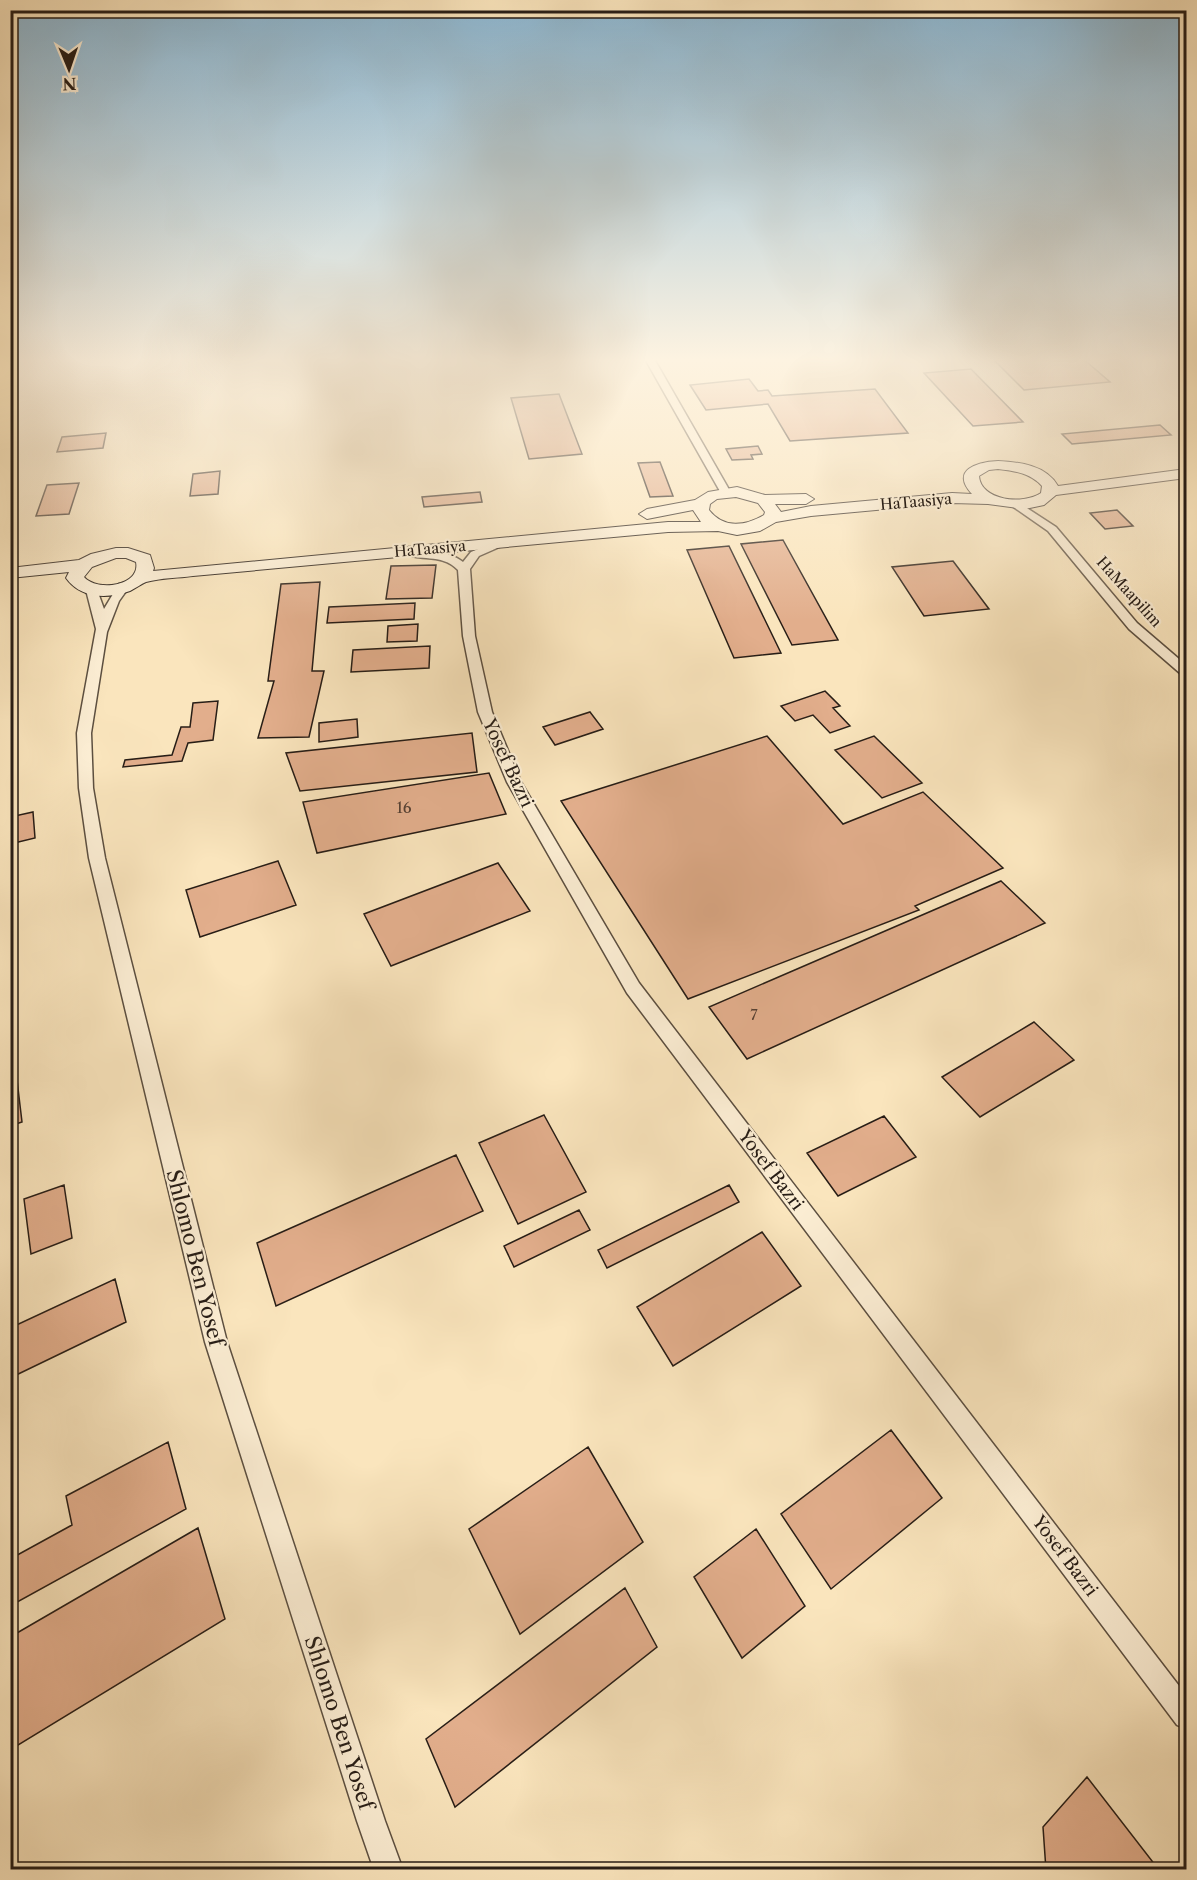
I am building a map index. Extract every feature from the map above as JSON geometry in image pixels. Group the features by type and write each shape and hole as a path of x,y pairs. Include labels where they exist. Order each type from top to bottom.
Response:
{"street":[{"path":"698,445 726,493"},
{"name":"HaTaasiya","path":"83,565 116,553 137,555 144,560 195,558 648,514 701,504 715,495 726,493 747,494 764,500 789,501 941,487 969,480 971,474 986,466 1011,466 1036,473"},
{"path":"1036,473 1074,479 1133,480"},
{"path":"1036,473 1050,485 1046,496"},
{"path":"1046,496 1133,480 1186,474"},
{"path":"969,480 972,487 989,499"},
{"name":"HaTaasiya","path":"123,587 141,578 193,571 668,527 750,528 765,524 771,518 811,511 952,498 989,499 1016,504 1046,496"},
{"name":"HaMaapilim","path":"1046,496 1052,529"},
{"path":"764,500 770,506 771,518"},
{"path":"701,504 699,510 702,516 719,526"},
{"name":"HaMaapilim","path":"1016,504 1052,529 1133,626 1186,671"},
{"path":"402,552 441,555 459,563 464,569 475,555 500,543"},
{"path":"141,578 147,571 148,565 144,560"},
{"path":"10,573 83,565"},
{"path":"83,565 75,578 85,587"},
{"name":"Yosef Bazri","path":"464,569 469,636 485,712 514,782 633,988 1186,1716"},
{"name":"Shlomo Ben Yosef","path":"85,587 100,616 101,632"},
{"path":"10,589 123,587"},
{"name":"Shlomo Ben Yosef","path":"123,587 113,601 101,632 84,733 86,788 97,858 216,1342 371,1821 389,1869"}],"building":[{"path":"59,445 104,445 103,448 57,452"},
{"path":"525,445 578,445 582,454 529,459"},
{"path":"758,446 762,454 751,455 753,459 732,460 726,449"},
{"path":"660,462 673,496 650,497 638,463"},
{"path":"220,471 218,494 190,496 193,474"},
{"path":"79,483 69,514 36,516 47,485"},
{"path":"480,492 482,502 424,507 422,497"},
{"path":"1117,510 1133,526 1105,529 1090,513"},
{"path":"783,540 838,640 792,645 741,544"},
{"path":"729,546 781,653 734,658 687,550"},
{"path":"953,561 989,609 924,616 892,567"},
{"path":"436,565 432,598 386,599 391,566"},
{"path":"320,582 312,671 324,671 309,737 258,738 274,681 268,681 281,584"},
{"path":"415,603 414,619 327,623 329,607"},
{"path":"418,624 417,641 387,642 388,626"},
{"path":"430,646 429,668 351,672 353,650"},
{"path":"825,691 840,706 833,708 850,726 830,733 813,715 795,721 781,706"},
{"path":"218,701 213,740 188,743 182,761 123,767 125,760 172,755 181,727 190,727 193,703"},
{"path":"590,712 603,729 555,745 543,727"},
{"path":"357,719 358,737 319,742 319,723"},
{"path":"472,733 477,772 300,791 286,753"},
{"path":"767,736 843,824 923,792 1003,868 915,906 919,910 688,999 561,801"},
{"path":"874,736 922,783 882,798 835,750"},
{"path":"489,773 506,814 317,853 303,802"},
{"path":"33,812 35,838 10,844 10,817"},
{"path":"278,861 296,905 200,937 186,890"},
{"path":"498,863 530,911 391,966 364,914"},
{"path":"1001,881 1045,923 747,1059 709,1007"},
{"path":"1034,1022 1074,1060 980,1117 942,1077"},
{"path":"15,1063 22,1122 10,1126 10,1065"},
{"path":"544,1115 586,1192 518,1224 479,1143"},
{"path":"884,1116 916,1157 838,1196 807,1153"},
{"path":"456,1155 483,1211 276,1306 257,1243"},
{"path":"64,1185 72,1238 31,1254 24,1199"},
{"path":"729,1185 739,1202 607,1268 598,1250"},
{"path":"579,1210 590,1230 514,1267 504,1246"},
{"path":"762,1232 801,1286 673,1366 637,1307"},
{"path":"115,1279 126,1322 10,1378 10,1328"},
{"path":"891,1430 942,1498 831,1589 781,1514"},
{"path":"168,1442 186,1509 10,1606 10,1559 72,1525 66,1496"},
{"path":"588,1447 643,1542 520,1634 469,1529"},
{"path":"198,1528 225,1619 10,1750 10,1637"},
{"path":"756,1529 805,1606 742,1658 694,1577"},
{"path":"625,1588 657,1647 455,1807 426,1739"},
{"path":"1087,1777 1159,1870 1046,1870 1043,1827"}]}
